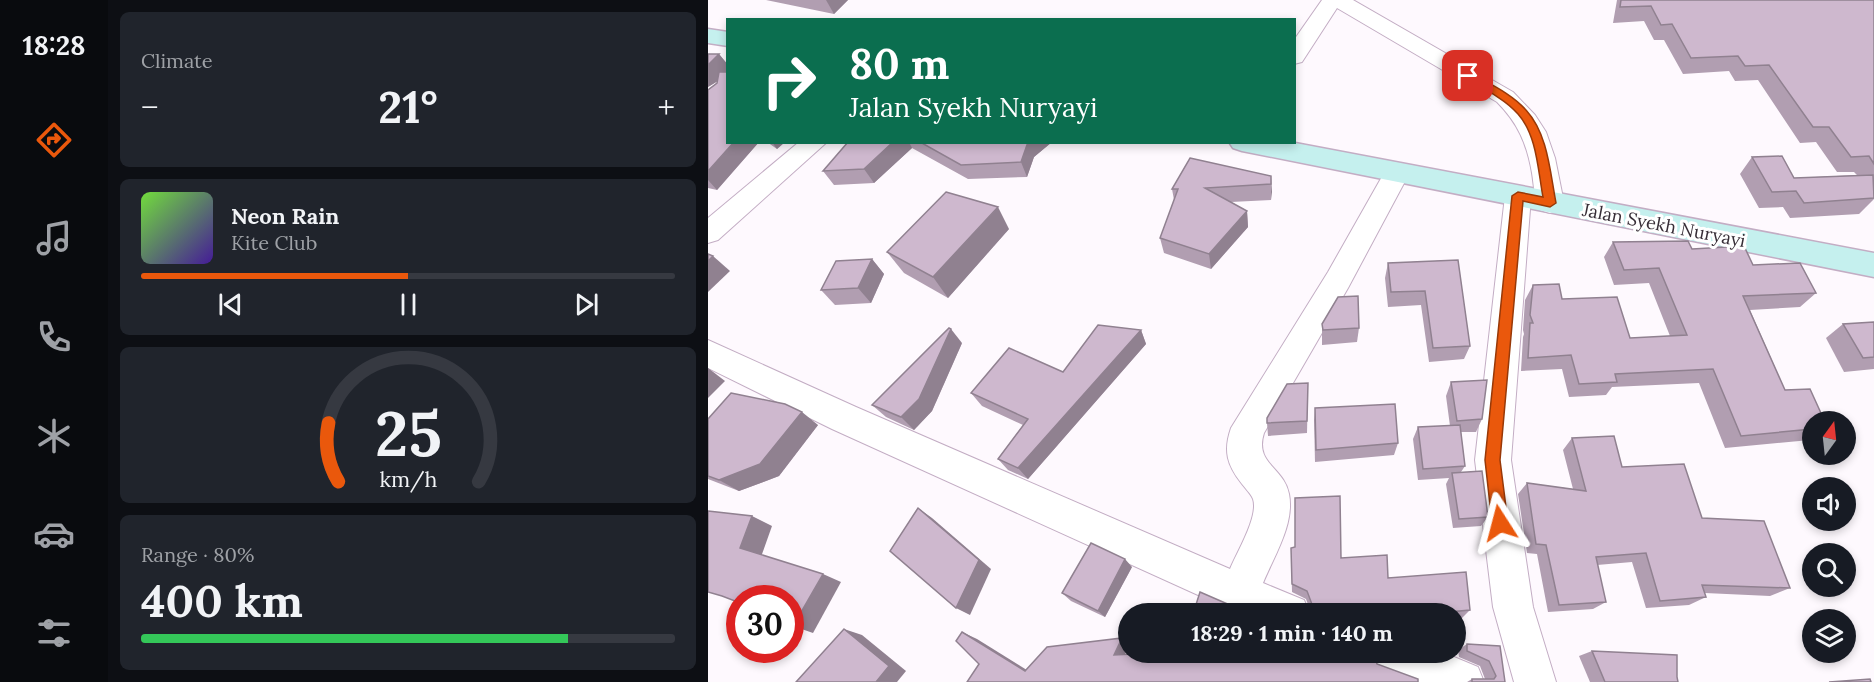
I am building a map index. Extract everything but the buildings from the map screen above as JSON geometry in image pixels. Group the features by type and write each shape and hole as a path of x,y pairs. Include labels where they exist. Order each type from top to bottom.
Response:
{"main road":[{"path":"708,36 726,39"},
{"name":"Jalan Syekh Nuryayi","path":"1252,144 1874,265"}],"street":[{"path":"1296,54 1332,0"},
{"path":"1338,0 1505,97 1522,112 1532,127 1539,146 1534,199 1492,460 1513,607 1535,682"},
{"path":"708,233 813,144"},
{"path":"1239,593 1272,516 1271,493 1245,460 1243,444 1248,428 1333,288 1397,172"},
{"path":"708,353 844,418 1263,603"},
{"path":"1416,663 1463,682"}],"route":[{"path":"1468,76 1505,97 1522,112 1532,127 1539,146 1550,203 1518,196 1492,460 1500,523"}]}
